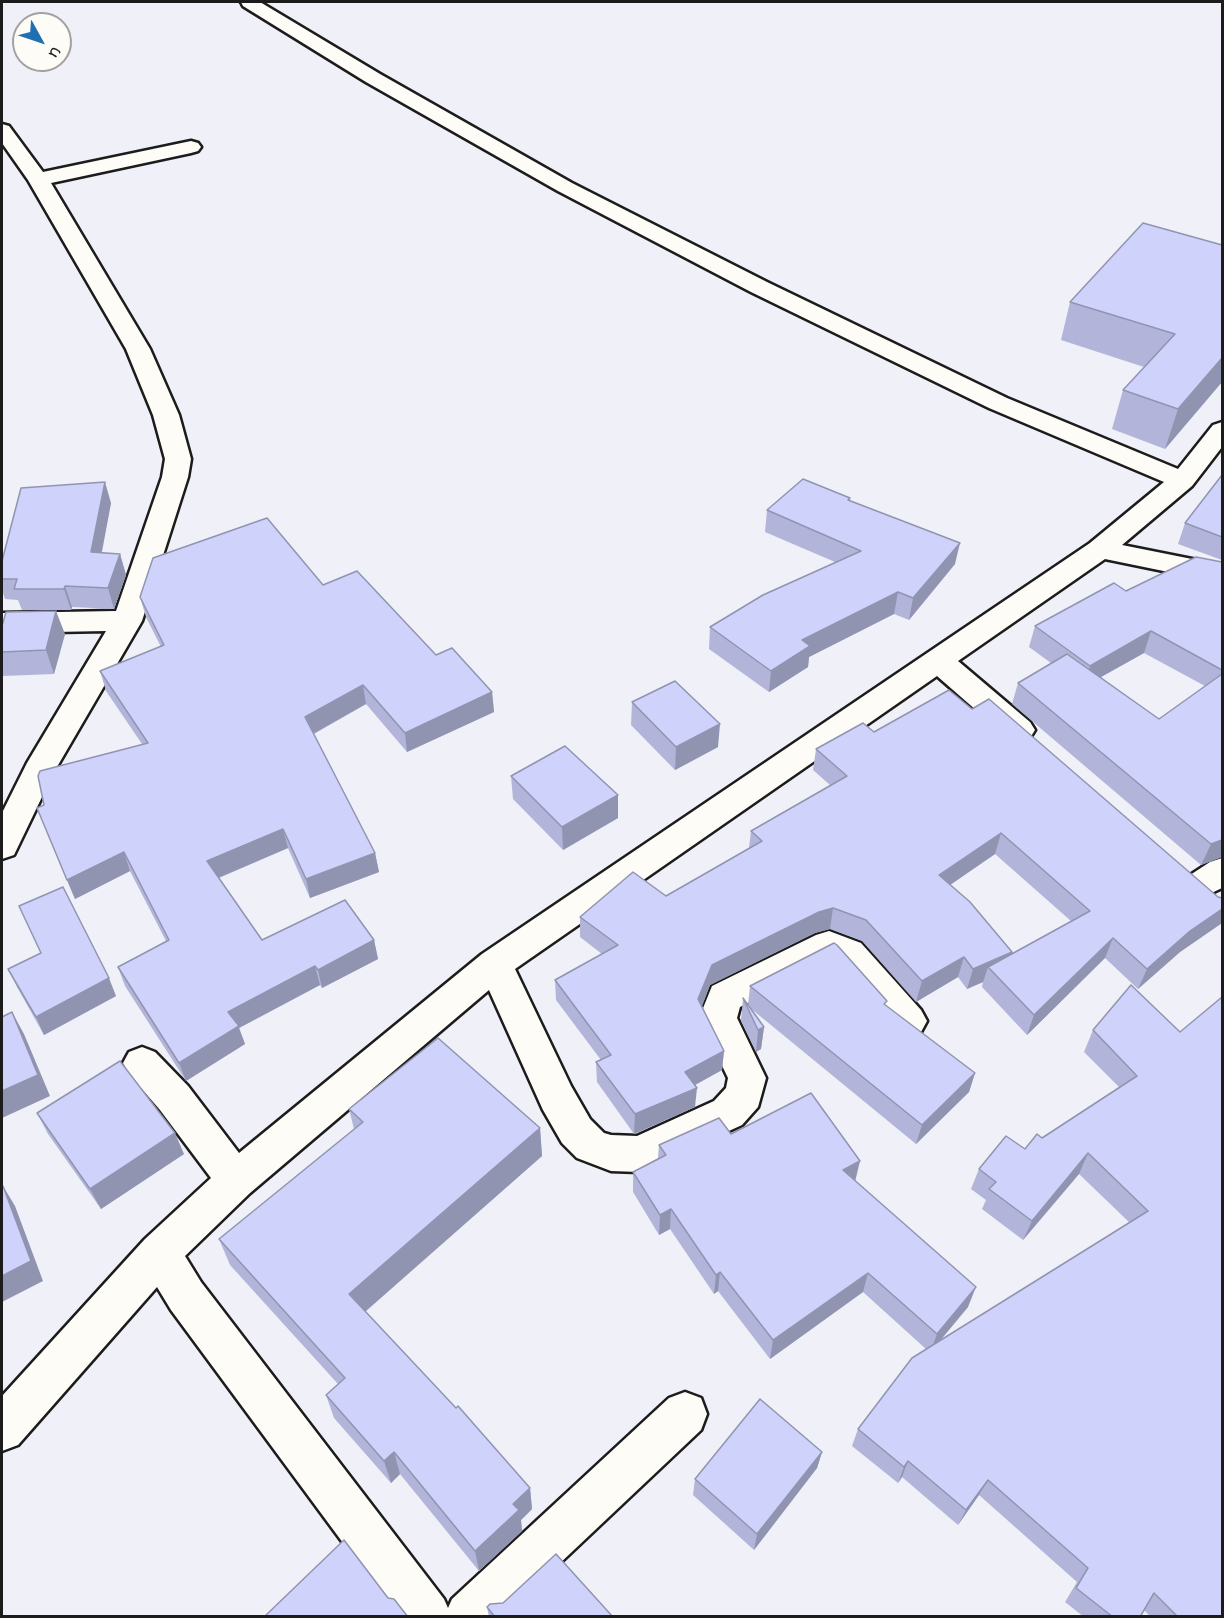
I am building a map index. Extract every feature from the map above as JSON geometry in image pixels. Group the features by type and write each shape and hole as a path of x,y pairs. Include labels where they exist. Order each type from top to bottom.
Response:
{"street":[{"path":"249,2 373,78 565,187 759,287 998,403 1183,480"},
{"path":"2,130 38,179 138,349 176,444 175,477 127,621 38,771 2,846"},
{"path":"38,179 191,147"},
{"path":"2,1429 160,1253 236,1180 495,964 1100,549 1183,480 1222,430"},
{"path":"1100,549 1222,574"},
{"path":"2,623 127,621"},
{"path":"938,659 1046,753"},
{"path":"1172,863 1215,888"},
{"path":"495,964 557,1098 576,1131 591,1146 611,1153 639,1154 728,1113 744,1095 747,1078 718,1018 725,997 829,945 848,953 908,1022"},
{"path":"142,1063 174,1098 236,1180"},
{"path":"160,1253 186,1296 427,1617"},
{"path":"469,1617 685,1414"}],"building":[{"path":"1143,223 1222,245 1222,358 1178,409 1123,390 1175,334 1070,302"},
{"path":"1222,475 1222,537 1185,523"},
{"path":"803,479 850,498 848,500 960,543 913,598 898,592 802,640 810,646 771,671 710,627 763,595 861,551 767,510"},
{"path":"105,482 91,552 120,554 108,588 65,586 64,589 14,589 17,579 2,579 2,561 21,488"},
{"path":"267,518 323,585 357,571 436,655 452,648 492,692 405,733 363,685 305,717 375,853 306,879 283,829 207,861 262,940 345,900 374,940 318,970 315,966 228,1012 239,1026 179,1063 118,967 169,940 124,852 67,880 37,808 44,805 38,776 40,771 148,743 100,671 164,645 140,597 153,558"},
{"path":"1196,557 1222,562 1222,670 1151,631 1090,666 1035,626 1114,583 1126,591"},
{"path":"56,611 46,650 2,652 2,626 6,612"},
{"path":"1067,654 1159,719 1222,674 1222,840 1211,844 1018,683"},
{"path":"675,681 720,724 676,747 632,702"},
{"path":"949,690 972,709 989,699 1218,897 1222,898 1222,909 1190,931 1147,969 1113,938 1034,1015 988,967 1090,911 1001,833 939,875 970,902 1012,952 973,969 964,957 922,981 866,920 833,908 819,912 712,965 698,999 724,1051 685,1072 697,1088 635,1114 596,1062 611,1055 555,980 618,945 580,917 633,872 666,896 762,841 751,831 847,776 816,749 863,723 874,732"},
{"path":"565,746 618,795 562,827 511,776"},
{"path":"63,887 109,978 36,1017 8,969 41,953 19,906"},
{"path":"834,943 887,1001 884,1004 975,1073 922,1125 750,986"},
{"path":"1131,985 1180,1032 1222,997 1222,1617 1178,1617 1154,1593 1140,1617 1113,1617 1076,1588 1088,1568 988,1480 966,1510 908,1461 904,1467 858,1429 912,1358 1148,1211 1088,1153 1032,1221 989,1189 996,1182 979,1169 1006,1136 1025,1149 1037,1134 1042,1138 1137,1076 1093,1030"},
{"path":"743,998 764,1027 758,1030"},
{"path":"12,1012 38,1075 2,1091 2,1017"},
{"path":"438,1038 540,1128 349,1294 456,1408 458,1406 530,1488 513,1504 519,1510 475,1551 394,1452 384,1461 326,1395 345,1378 219,1239 363,1122 349,1109"},
{"path":"120,1061 175,1133 90,1189 37,1113"},
{"path":"811,1093 860,1161 843,1170 976,1287 937,1334 868,1273 773,1340 720,1272 716,1275 671,1209 660,1215 633,1172 666,1155 659,1145 719,1118 731,1134"},
{"path":"2,1186 31,1261 2,1276"},
{"path":"760,1399 822,1452 757,1534 695,1479"},
{"path":"344,1540 388,1598 394,1599 408,1617 264,1617"},
{"path":"556,1554 613,1617 495,1617 487,1607 490,1604 503,1603"}]}
